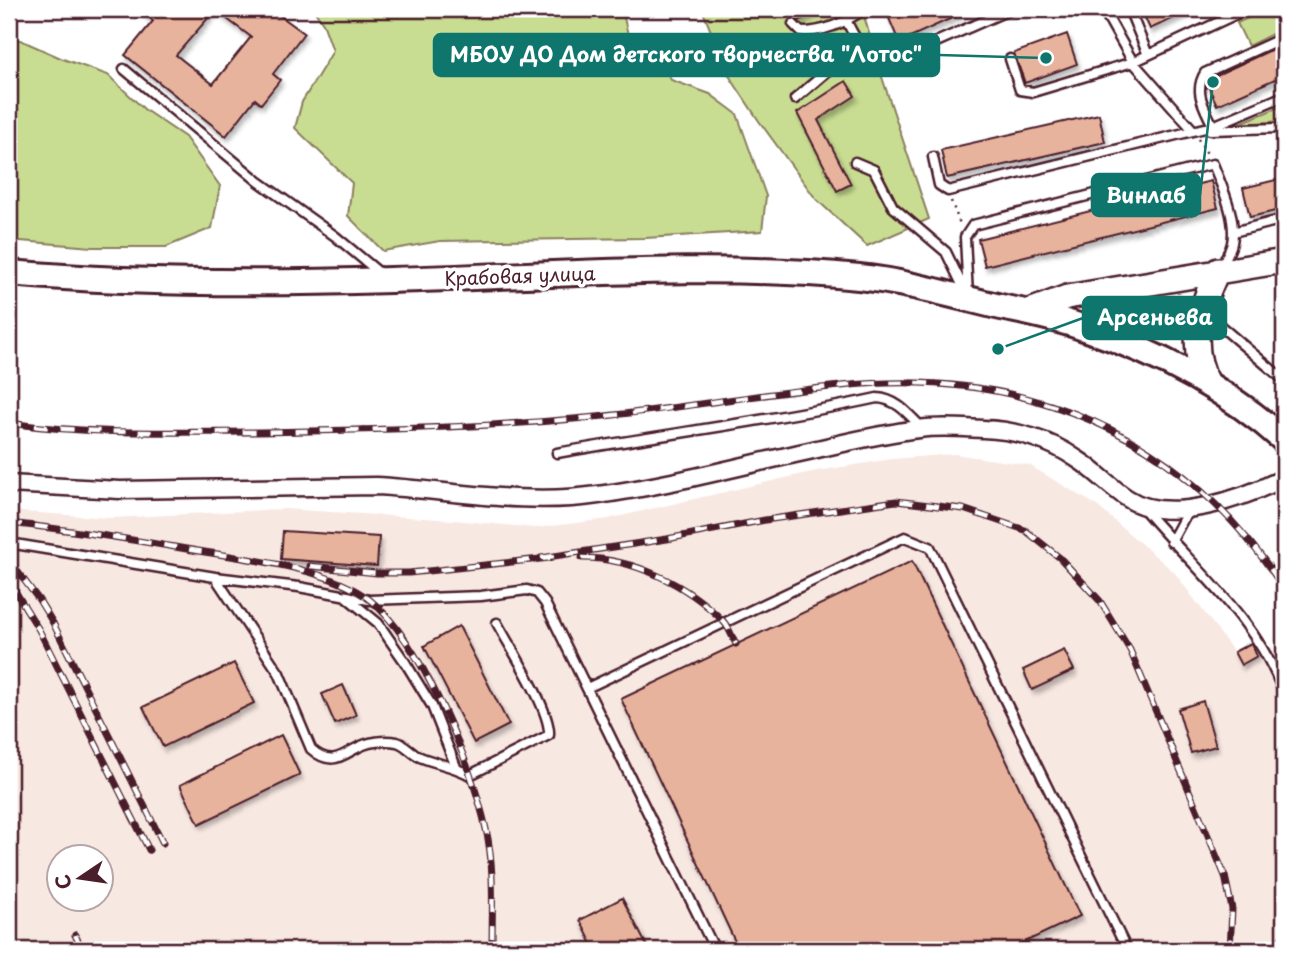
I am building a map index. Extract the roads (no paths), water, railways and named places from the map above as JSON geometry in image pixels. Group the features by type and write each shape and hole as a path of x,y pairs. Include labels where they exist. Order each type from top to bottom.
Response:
{"main road":[{"path":"1027,312 1067,297 1284,261"},
{"path":"1208,383 1199,366 1196,349 1203,304 1219,270"},
{"name":"Крабовая улица","path":"9,273 95,280 388,280 612,272 795,272 862,278 1027,312 1082,327 1136,348 1208,383 1284,440"}],"street":[{"path":"9,484 120,490 376,486 521,500 556,500 654,486 870,437 922,428 986,429 1018,433 1047,442 1077,458 1128,499 1175,510 1217,504 1284,478"}],"lane":[{"path":"793,24 801,32 813,32 847,22 864,9"},
{"path":"847,22 858,45 887,59 900,58 1011,9"},
{"path":"1102,9 1133,62 1193,130 1284,128"},
{"path":"1129,9 1148,55"},
{"path":"1010,60 1020,90 1033,92 1133,62 1247,9"},
{"path":"1213,127 1198,90 1199,81 1205,73 1284,37"},
{"path":"795,99 858,45"},
{"path":"124,69 258,181 335,236 388,280"},
{"path":"933,157 939,185 947,191 1213,127 1284,96"},
{"path":"855,162 874,170 893,207 946,252 968,299"},
{"path":"968,299 965,237 973,225 1213,164 1226,200 1233,232 1231,246 1219,270"},
{"path":"1233,232 1284,219"},
{"path":"1203,304 1284,380"},
{"path":"557,453 807,413 877,398 887,398 898,405 922,428"},
{"path":"1139,503 1171,542 1236,611 1263,652 1284,695"},
{"path":"1171,542 1184,518 1194,508"},
{"path":"587,688 905,537 930,547 1127,950"},
{"path":"9,543 215,577 299,586 369,600 481,596 513,590 537,593 545,603 715,950"},
{"path":"215,577 279,673 311,749 320,757 331,760 372,742 398,742 415,755 456,766 470,775 549,735 550,725 542,708 496,623"},
{"path":"345,596 379,624 405,662 432,706 456,766"},
{"path":"1281,950 1284,940"}],"railway":[{"path":"9,423 134,432 422,428 585,418 841,386 909,383 974,388 1035,400 1094,421 1148,451 1198,488 1244,534 1284,589"},
{"path":"541,558 896,501 963,509 1025,530 1060,558 1100,601 1130,650 1225,876 1232,909 1230,950"},
{"path":"9,523 127,539 287,566 333,580 370,600 408,644 425,673 457,739 469,772 486,829 491,859 492,950"},
{"path":"310,566 377,573 409,573 550,558"},
{"path":"582,558 601,559 640,568 676,585 723,621 736,644"},
{"path":"9,560 53,623 163,843"},
{"path":"9,581 39,630 149,850"},
{"path":"75,935 83,950"}],"place":[{"name":"МБОУ ДО Дом детского творчества \"Лотос\"","path":"1046,58"},
{"name":"Винлаб","path":"1213,82"},
{"name":"Арсеньева","path":"998,349"}]}
